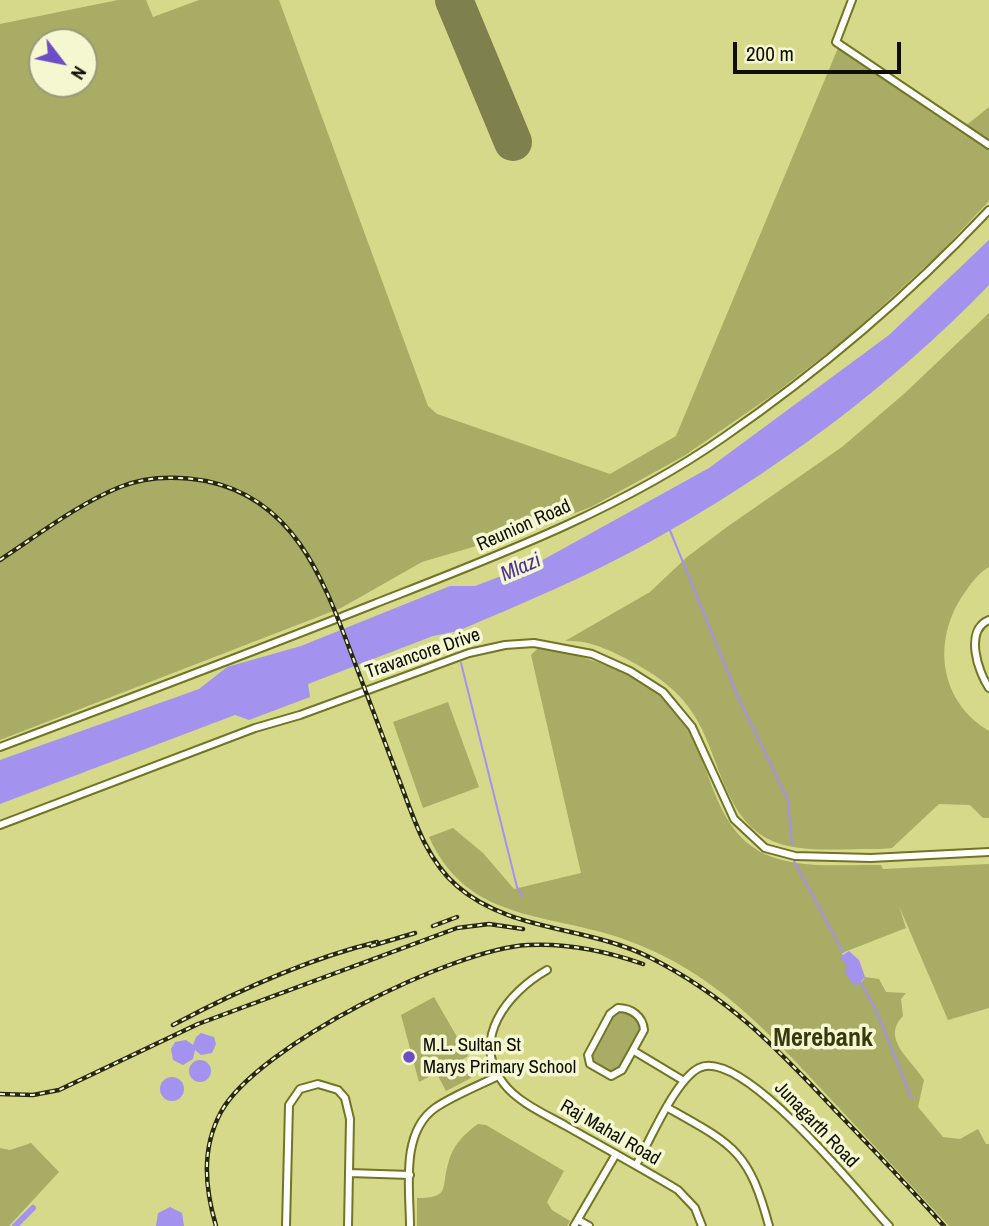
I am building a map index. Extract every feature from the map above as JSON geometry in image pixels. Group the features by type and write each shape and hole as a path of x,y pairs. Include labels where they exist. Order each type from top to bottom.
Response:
{"street":[{"path":"852,0 836,42 989,145"},
{"name":"Reunion Road","path":"0,747 480,563 582,518 725,437 809,376 909,291 989,210"},
{"path":"989,620 979,628 976,647 979,671 989,688"},
{"name":"Travancore Drive","path":"0,825 255,728 300,715 468,653 505,645 534,643 592,654 630,671 663,692 692,727 730,813 746,833 768,849 795,856 871,858 989,852"},
{"path":"410,1226 412,1140 426,1116 444,1102 498,1076 491,1049 494,1025 507,1002 532,978 547,970"},
{"path":"618,1008 627,1009 642,1020 644,1030 634,1051 617,1075 607,1075 590,1065 588,1060 610,1014 618,1008"},
{"path":"634,1051 684,1081 636,1165"},
{"name":"Junagarth Road","path":"684,1081 702,1066 713,1065 759,1088 889,1226"},
{"name":"Raj Mahal Road","path":"498,1076 520,1099 685,1196 695,1208 702,1226"},
{"path":"286,1226 287,1115 289,1105 300,1089 309,1085 329,1086 345,1098 350,1119 348,1226"},
{"path":"668,1108 721,1137 739,1154 755,1177 769,1226"},
{"path":"589,1226 576,1223 616,1154"},
{"path":"349,1173 410,1175"}],"green space":[{"path":"118,0 146,0 153,17 199,0 279,0 428,406 437,414 610,474 676,436 838,48 959,131 989,107 989,201 939,254 847,338 774,394 684,456 591,507 527,531 422,562 341,608 0,740 0,24"},
{"path":"989,313 989,567 971,583 953,613 944,650 951,687 959,704 989,731 989,818 983,818 970,805 939,804 892,848 807,849 778,843 766,838 740,814 723,782 703,730 688,706 672,689 645,669 611,651 588,643 565,641 650,592 687,557 842,447 905,393"},
{"path":"538,648 600,663 621,671 659,694 686,724 724,814 748,843 765,854 807,864 881,865 883,869 989,864 989,1008 948,1020 899,906 906,928 842,953 847,966 861,983 865,977 879,979 886,992 906,993 901,999 903,1016 895,1033 900,1049 924,1080 918,1107 943,1137 960,1139 978,1129 986,1144 989,1144 989,1226 949,1226 774,1039 737,1005 697,975 657,953 620,938 502,906 480,896 461,882 444,862 429,837 453,828 483,853 514,889 581,873 531,655"},
{"path":"448,702 479,787 423,808 393,722"},
{"path":"434,997 468,1056 462,1060 471,1078 446,1091 437,1074 444,1069 419,1082 401,1015"},
{"path":"624,1010 638,1018 642,1030 618,1071 611,1073 592,1062 593,1048 606,1024"},
{"path":"478,1124 486,1125 564,1171 547,1202 552,1210 570,1221 567,1226 417,1226 417,1198 440,1194 452,1152 463,1136"},
{"path":"31,1143 59,1172 9,1226 0,1226 0,1148 10,1150"}],"shaded area":[{"path":"989,240 989,285 912,359 784,459 646,544 577,579 458,631 433,636 308,684 310,697 249,720 235,715 0,804 0,760 199,689 227,667 301,646 450,586 475,586 539,562 709,468 889,335"},
{"path":"849,951 859,960 865,977 858,985 853,984 845,973 847,966 840,957"},
{"path":"201,1033 214,1037 216,1044 212,1053 201,1055 195,1050 193,1059 183,1065 173,1060 171,1049 175,1042 186,1040 193,1045"},
{"path":"196,1060 204,1060 211,1067 211,1075 204,1082 196,1082 189,1075 189,1067"},
{"path":"172,1077 183,1084 184,1089 177,1100 172,1101 161,1094 160,1089 167,1078"},
{"path":"170,1207 182,1213 184,1226 156,1226 158,1213"}],"waterway":[{"path":"669,528 738,697 788,800 792,845"},
{"path":"461,663 517,887 523,897"},
{"path":"794,861 843,952"},
{"path":"860,981 876,1010 912,1099"},
{"path":"15,1226 33,1208"}],"runway":[{"path":"454,0 513,142"}],"railway":[{"path":"0,560 89,502 120,487 141,481 174,478 206,481 236,490 261,505 282,523 300,545 328,595 419,832 445,874 478,901 501,912 525,921 625,947 649,957 703,988 771,1044 944,1226"},
{"path":"433,926 457,917"},
{"path":"0,1094 33,1095 59,1090 198,1024 457,928 489,924 523,929"},
{"path":"371,946 415,933"},
{"path":"173,1025 273,977 325,957 377,942"},
{"path":"216,1226 209,1197 207,1169 210,1140 221,1112 241,1086 314,1031 407,982 495,951 528,945 557,945 615,955 643,964"}],"place":[{"name":"M.L. Sultan St Marys Primary School","path":"409,1057"}],"district":[{"name":"Merebank","path":"823,1039"}],"water label":[{"name":"Mlazi","path":"521,568"}]}
